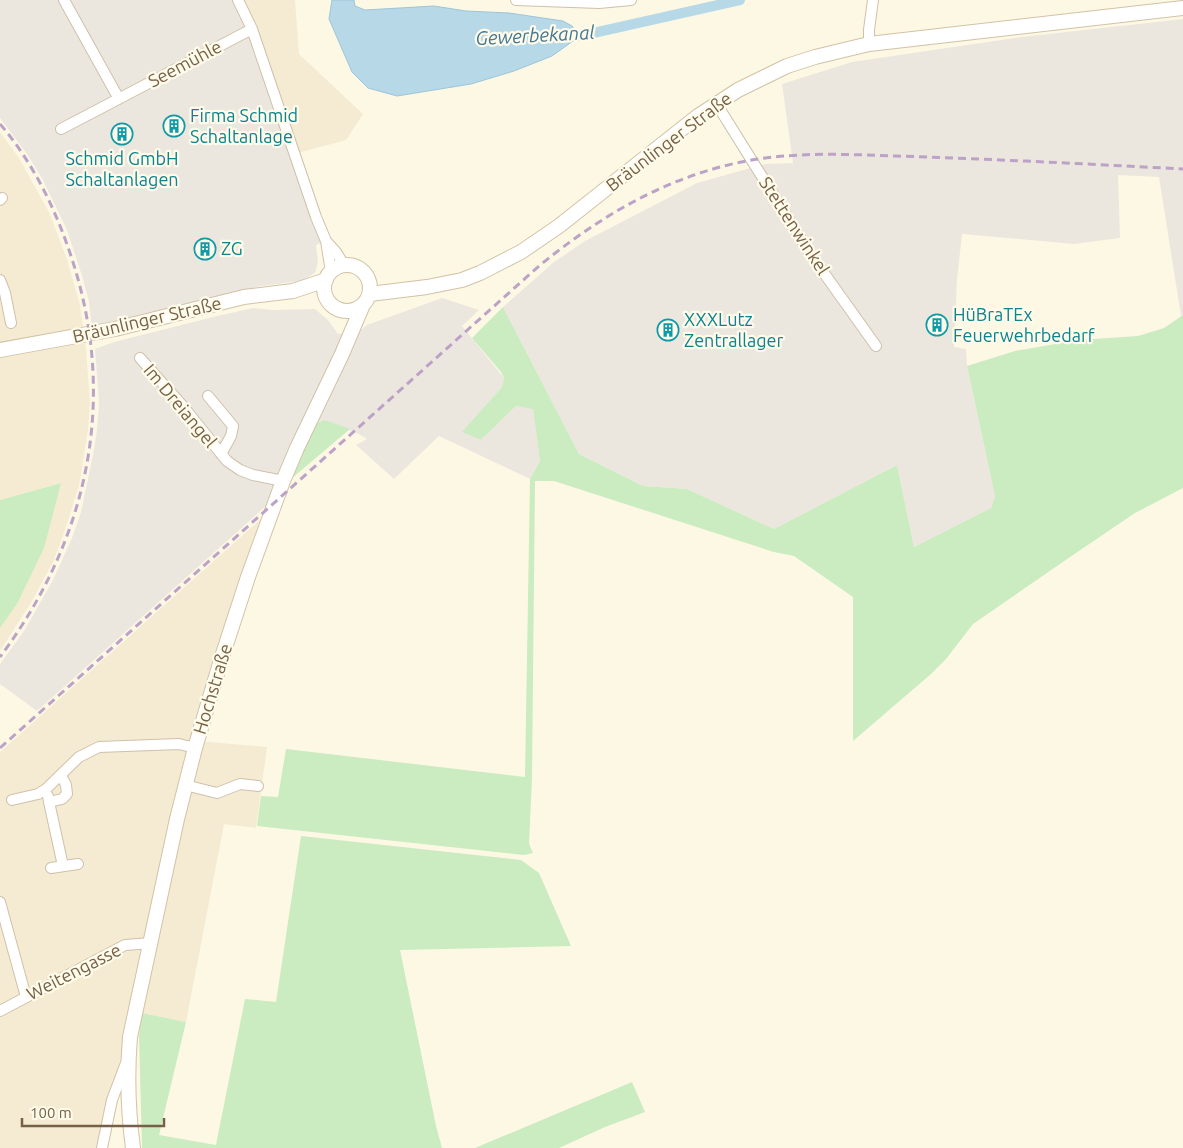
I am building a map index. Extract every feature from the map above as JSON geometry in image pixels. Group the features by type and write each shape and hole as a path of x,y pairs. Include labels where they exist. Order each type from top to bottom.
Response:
{"main road":[{"name":"Bräunlinger Straße","path":"416,288 443,285 462,280 495,266 521,252 559,226 656,148 716,104 738,90 787,66 815,56 869,44 1180,9"},
{"path":"344,265 359,268 364,272 369,279 371,288 370,294 362,307 351,311 339,310 331,305 326,298 324,289 328,276 344,265"},
{"name":"Bräunlinger Straße","path":"294,292 328,276"},
{"path":"369,279 384,284 416,288"},
{"path":"370,294 416,288"},
{"name":"Bräunlinger Straße","path":"0,350 115,330 244,297 294,292 326,298"},
{"name":"Hochstraße","path":"132,1148 129,1122 128,1058 130,1037 171,846 195,748 248,577 283,481 362,307"},
{"path":"339,310 349,336"}],"street":[{"path":"64,0 119,99"},
{"path":"238,0 252,29 326,241 328,276"},
{"path":"516,0 599,3 632,0"},
{"path":"869,44 873,0"},
{"name":"Seemühle","path":"61,129 252,29"},
{"name":"Stettenwinkel","path":"716,104 809,252 876,346"},
{"path":"326,241 344,265"},
{"path":"0,280 5,293 11,323"},
{"name":"Im Dreiangel","path":"140,358 182,405 221,454 240,470 253,475 283,481"},
{"name":"Im Dreiangel","path":"208,396 233,426 221,454"},
{"path":"12,800 38,794 46,789 80,757 98,747 179,744 195,748"},
{"path":"49,802 62,799 66,794 66,786 61,775"},
{"path":"186,785 217,793 240,784 258,786"},
{"path":"46,789 63,866"},
{"path":"52,868 78,864"},
{"path":"0,902 26,997"},
{"name":"Weitengasse","path":"0,1011 125,945 151,943"},
{"name":"Hochstraße","path":"102,1148 112,1100 128,1058"}],"shaded area":[{"path":"0,0 238,0 326,241 316,245 318,262 315,273 302,281 261,286 131,320 92,328 89,302 67,230 43,180 27,154 0,118"},
{"path":"238,0 295,0 299,54 363,114 346,140 294,154"},
{"path":"1183,19 1183,315 1181,316 1159,177 1118,175 1120,238 1074,244 962,234 957,280 954,347 966,349 967,366 995,496 991,508 914,547 897,465 774,529 687,489 643,486 579,454 503,307 554,262 585,241 697,183 765,164 793,163 782,84 852,62 1021,37"},
{"path":"0,132 19,158 49,212 67,259 80,305 86,348 90,403 88,430 79,486 63,536 53,562 31,603 0,651 0,628 17,604 60,483 0,500"},
{"path":"442,298 479,310 462,326 504,378 502,387 463,432 481,440 516,406 533,408 540,461 530,479 439,436 394,479 356,445 367,439 325,420 316,423 291,479 266,506 37,711 0,684 0,664 24,631 53,580 72,538 81,512 97,430 99,402 95,349 114,342 253,308 273,310 315,309 328,320 338,334 360,331 367,325"},
{"path":"273,508 198,741 267,747 256,828 224,824 186,1022 142,1013 102,1148 0,1148 0,752"}],"green space":[{"path":"503,307 579,454 643,486 687,489 774,529 897,465 914,547 991,508 995,496 967,366 1015,351 1079,340 1138,336 1164,328 1183,315 1183,488 1135,513 973,624 946,659 931,674 853,741 853,597 794,556 774,552 554,481 535,481 532,778 529,844 533,853 524,855 257,826 261,796 278,797 286,749 525,777 530,479 540,461 533,409 516,406 481,440 462,432 502,387 504,378 501,372 472,338"},
{"path":"325,420 350,429 291,479 316,423"},
{"path":"61,483 44,548 17,604 0,628 0,500"},
{"path":"301,836 521,860 539,873 571,946 400,950 442,1148 142,1148 139,1036 142,1013 186,1022 159,1135 216,1145 245,999 276,1002"},
{"path":"632,1082 645,1112 605,1127 559,1148 475,1148"}],"water":[{"path":"332,0 354,0 355,6 365,10 434,6 466,11 509,13 563,21 572,26 580,36 552,56 514,71 471,84 397,96 368,88 352,72 329,19"}],"waterway":[{"name":"Gewerbekanal","path":"568,36 580,36 740,0"}],"railway":[{"path":"0,124 22,153 50,202 70,253 85,307 92,360 93,413 87,464 74,515 55,564 31,611 0,657"},
{"path":"0,748 539,266 603,219 649,194 673,183 724,166 745,161 788,156 853,155 1183,169"}],"place":[{"name":"Firma Schmid Schaltanlage","path":"174,126"},
{"name":"Schmid GmbH Schaltanlagen","path":"122,134"},
{"name":"ZG","path":"205,249"},
{"name":"HüBraTEx Feuerwehrbedarf","path":"937,325"},
{"name":"XXXLutz Zentrallager","path":"668,330"}]}
